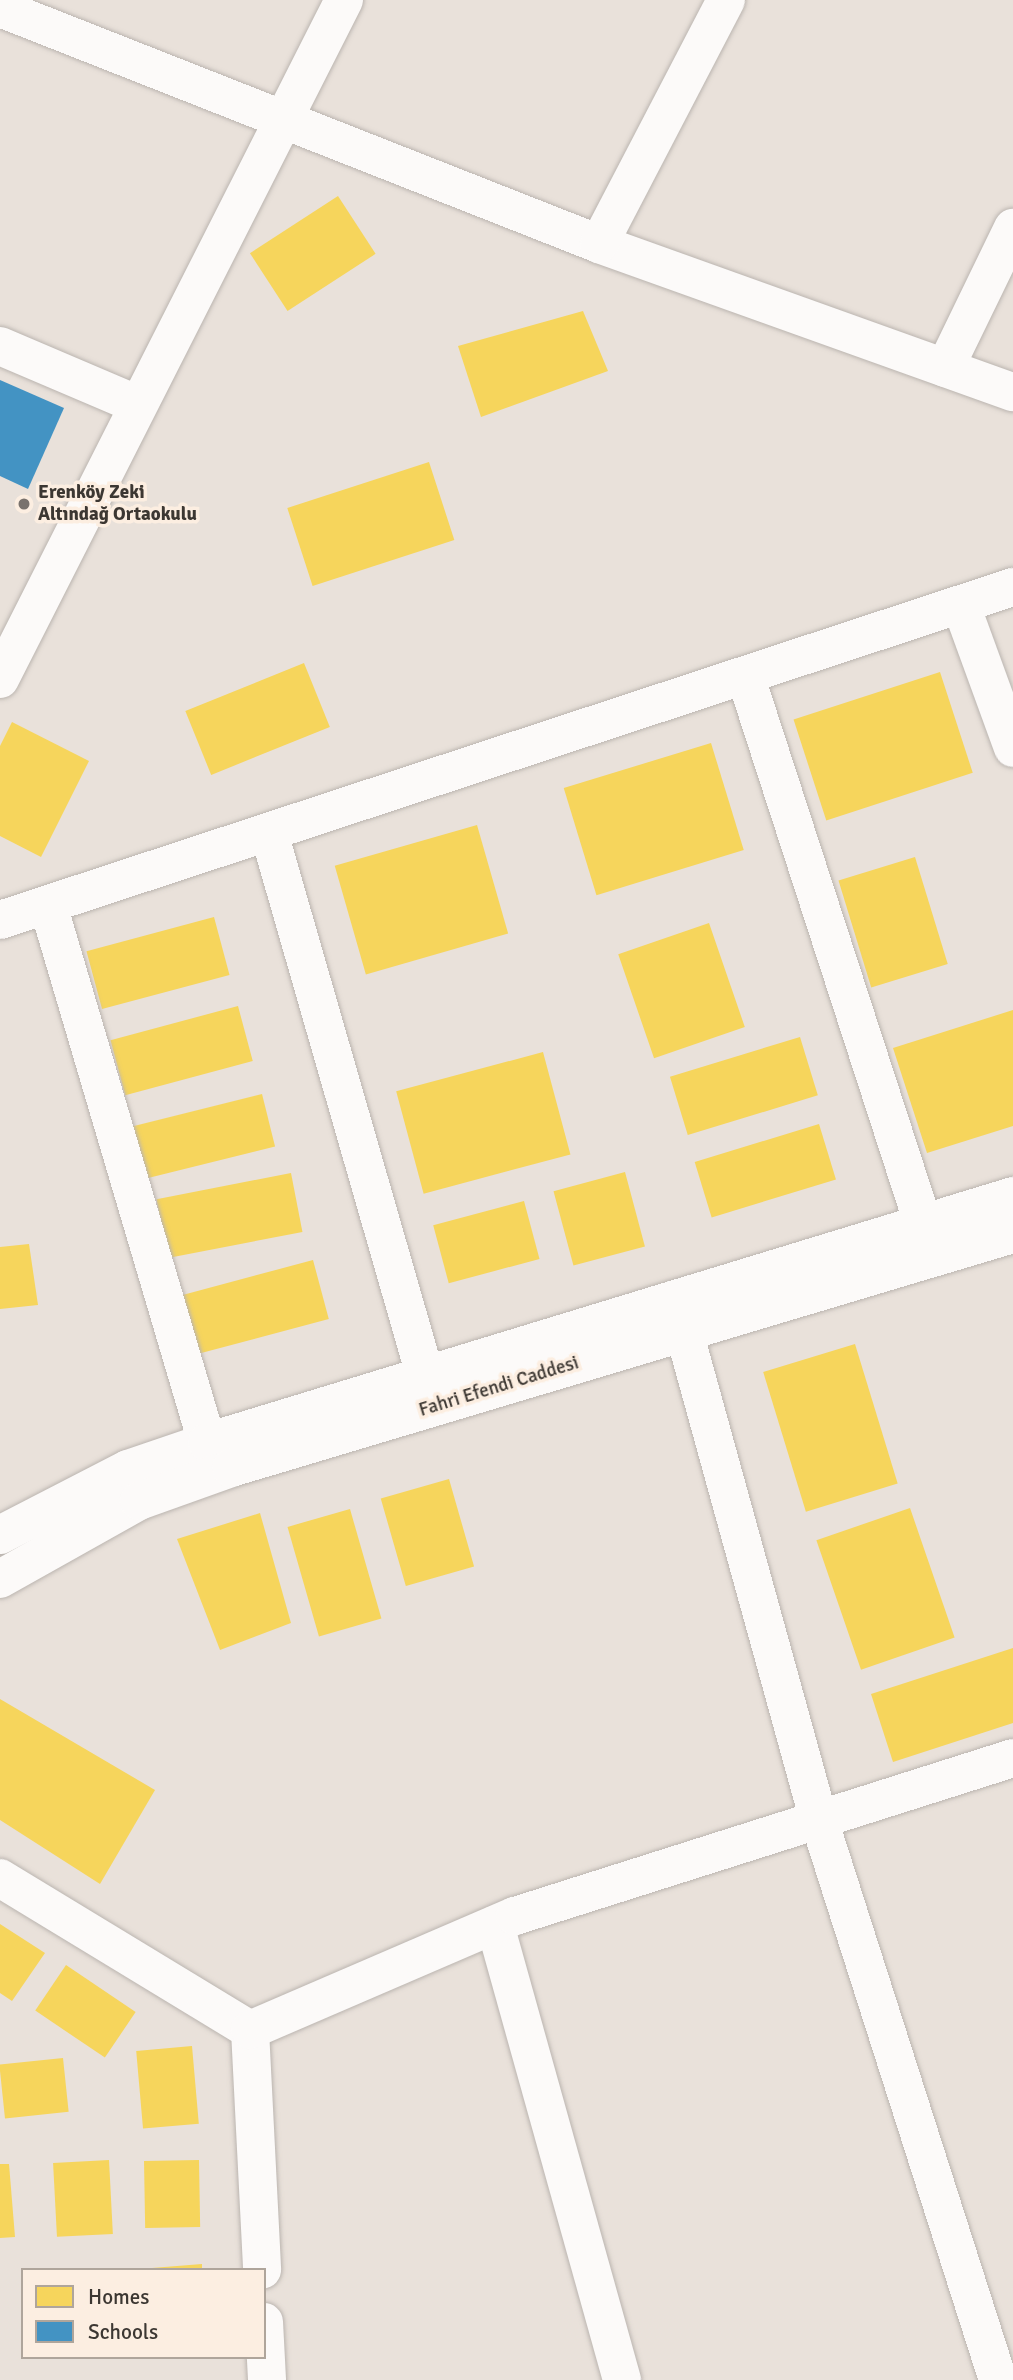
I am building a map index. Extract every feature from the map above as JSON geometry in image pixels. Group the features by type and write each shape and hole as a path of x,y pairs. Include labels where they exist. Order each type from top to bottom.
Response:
{"street":[{"path":"0,679 136,404 344,0"},
{"path":"599,244 726,0"},
{"path":"0,8 599,244 1013,392"},
{"path":"945,368 1013,228"},
{"path":"0,346 136,404"},
{"path":"0,920 746,678 1013,587"},
{"path":"961,605 1013,748"},
{"path":"746,678 928,1240"},
{"path":"269,833 425,1375"},
{"path":"48,905 207,1442"},
{"name":"Fahri Efendi Caddesi","path":"0,1578 139,1501 680,1315 928,1240 1013,1196"},
{"name":"Fahri Efendi Caddesi","path":"928,1240 1013,1234"},
{"path":"680,1315 818,1817 998,2380"},
{"name":"Fahri Efendi Caddesi","path":"0,1535 128,1469 207,1442 425,1375 680,1315"},
{"path":"250,2029 495,1925 818,1817 1013,1758"},
{"path":"0,1878 250,2029"},
{"path":"495,1925 622,2380"},
{"path":"250,2029 262,2268"},
{"path":"266,2359 267,2380"}],"building: Homes":[{"path":"338,196 376,254 288,311 250,253"},
{"path":"583,311 608,371 481,417 458,346"},
{"path":"429,462 454,540 313,586 287,508"},
{"path":"304,663 330,727 211,775 185,711"},
{"path":"940,672 973,773 826,820 794,720"},
{"path":"12,722 89,761 41,857 0,836 0,746"},
{"path":"711,743 744,850 596,895 564,788"},
{"path":"477,825 508,934 366,974 335,866"},
{"path":"915,857 948,964 871,987 838,880"},
{"path":"214,917 230,975 102,1009 86,951"},
{"path":"709,923 745,1027 654,1058 618,954"},
{"path":"238,1006 253,1061 125,1095 110,1040"},
{"path":"1013,1010 1013,1126 927,1153 893,1048"},
{"path":"800,1037 818,1095 688,1135 670,1077"},
{"path":"543,1052 570,1154 424,1194 396,1091"},
{"path":"262,1094 275,1146 144,1179 131,1127"},
{"path":"819,1124 836,1179 712,1217 695,1162"},
{"path":"625,1172 645,1246 573,1266 554,1191"},
{"path":"291,1173 302,1232 168,1258 157,1199"},
{"path":"524,1201 540,1259 449,1283 433,1225"},
{"path":"29,1244 38,1305 0,1309 0,1247"},
{"path":"313,1260 329,1319 198,1354 183,1295"},
{"path":"855,1344 898,1484 806,1512 763,1372"},
{"path":"449,1479 474,1566 406,1586 381,1499"},
{"path":"910,1508 955,1638 861,1670 816,1540"},
{"path":"350,1509 381,1619 319,1637 288,1527"},
{"path":"260,1513 291,1623 220,1650 177,1539"},
{"path":"1013,1648 1013,1723 893,1762 871,1694"},
{"path":"0,1699 155,1790 100,1884 0,1820"},
{"path":"0,1924 45,1953 12,2001 0,1993"},
{"path":"66,1965 136,2012 105,2058 35,2011"},
{"path":"192,2046 199,2124 143,2129 136,2051"},
{"path":"63,2058 69,2112 5,2118 0,2065"},
{"path":"109,2160 113,2234 57,2237 53,2163"},
{"path":"199,2160 200,2227 145,2228 144,2161"},
{"path":"0,2164 9,2164 15,2237 0,2238"},
{"path":"202,2264 202,2268 152,2268"}],"building: Schools":[{"path":"0,380 64,408 28,489 0,476"}],"place":[{"name":"Erenköy Zeki Altındağ Ortaokulu","path":"24,504"}]}
